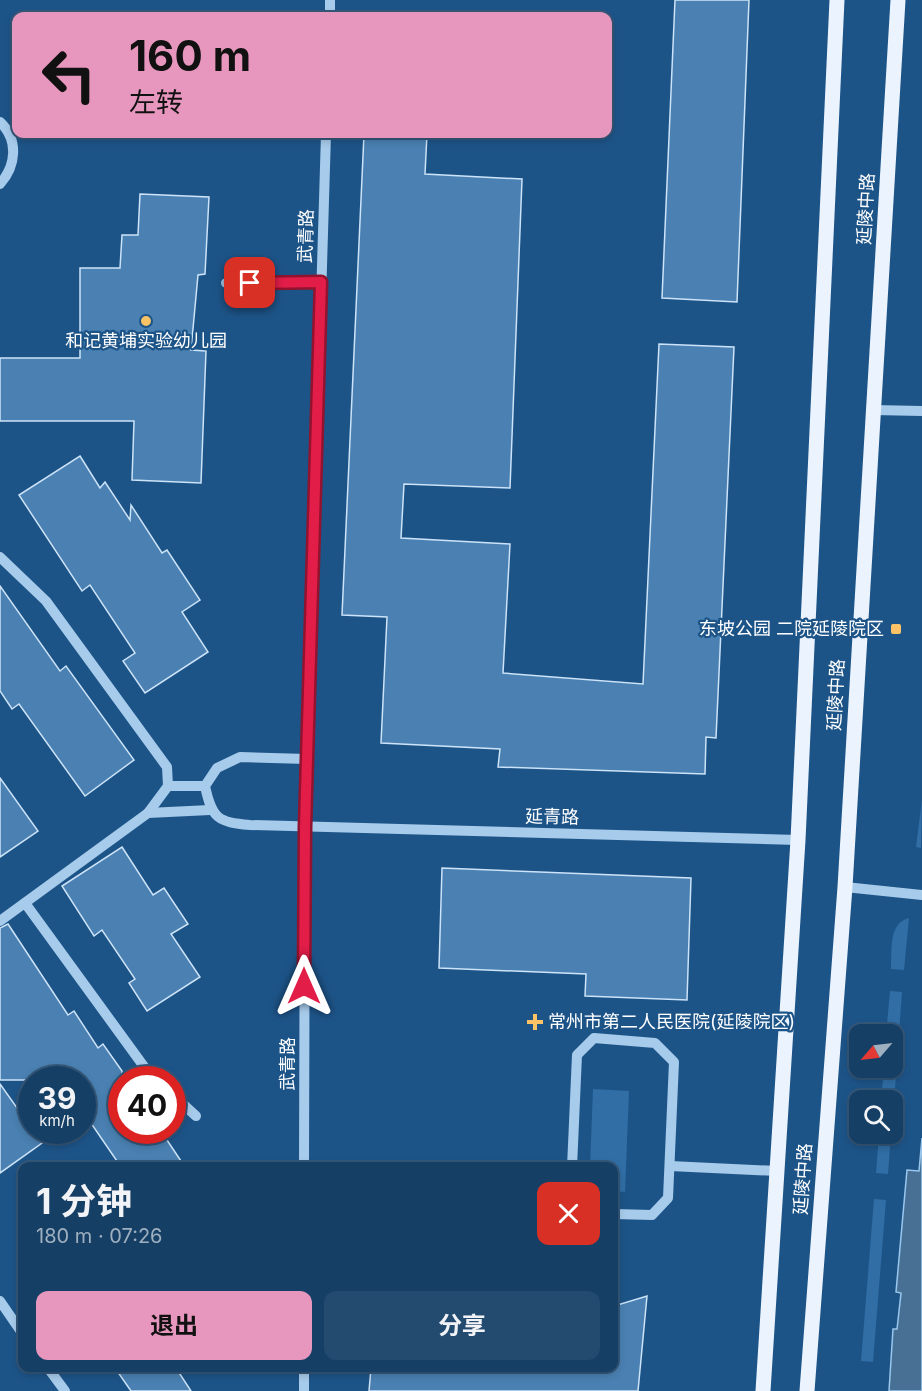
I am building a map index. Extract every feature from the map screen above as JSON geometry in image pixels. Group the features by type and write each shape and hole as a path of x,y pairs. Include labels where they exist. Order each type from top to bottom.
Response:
{"main road":[{"name":"延陵中路","path":"763,1391 798,840 837,0"},
{"name":"延陵中路","path":"807,1391 845,887 898,0"}],"street":[{"path":"0,122 10,135 14,148 9,173 0,184"},
{"name":"武青路","path":"304,1162 305,827 326,138"},
{"path":"226,283 321,282"},
{"path":"873,410 922,411"},
{"path":"0,557 46,601 60,620 167,767 168,786 148,813 0,921"},
{"path":"148,813 210,810 205,786 218,768 240,757 307,759"},
{"path":"168,786 205,786"},
{"name":"延青路","path":"210,810 225,823 798,840"},
{"path":"845,887 920,895"},
{"path":"25,903 144,1066"},
{"path":"572,1162 577,1055 594,1038 655,1043 674,1062 668,1198 652,1215 618,1214"},
{"path":"186,1107 196,1116"},
{"path":"670,1166 777,1171"},
{"path":"0,1301 18,1327"},
{"path":"51,1372 65,1391"},
{"path":"304,1372 304,1391"}],"shaded area":[{"path":"922,800 921,848 916,847"},
{"path":"909,918 904,970 891,969 894,932 902,921"},
{"path":"890,991 902,992 900,1024 887,1024"},
{"path":"883,1078 896,1078 895,1090 882,1090"},
{"path":"593,1089 629,1091 625,1192 618,1191 618,1162 590,1162"},
{"path":"922,1138 922,1391 889,1391 893,1329 897,1329 901,1293 896,1292 907,1170 919,1171"},
{"path":"878,1144 890,1144 888,1174 876,1173"},
{"path":"874,1199 886,1200 873,1362 861,1361"}],"building":[{"path":"675,0 749,0 737,302 662,298"},
{"path":"364,138 427,138 425,174 522,179 510,488 404,484 401,538 510,544 503,673 643,684 659,344 734,347 716,738 706,737 705,774 498,767 500,749 381,743 387,617 342,615"},
{"path":"140,194 209,197 205,274 198,275 191,350 206,351 201,483 132,480 134,421 0,421 0,358 80,358 80,268 120,268 122,235 138,235"},
{"path":"80,456 100,488 105,482 130,520 131,505 162,553 167,550 200,600 182,612 208,652 145,693 123,661 135,653 90,585 82,591 19,495"},
{"path":"0,586 60,671 66,666 134,760 85,796 19,704 12,709 0,691"},
{"path":"0,778 38,831 0,857"},
{"path":"122,847 153,895 164,888 188,924 171,934 200,977 147,1011 129,983 135,979 102,930 94,936 62,886"},
{"path":"442,868 691,878 687,1000 585,996 586,974 439,968"},
{"path":"8,924 68,1015 74,1011 98,1048 103,1044 118,1066 108,1066 108,1144 170,1144 182,1162 118,1162 96,1130 96,1066 18,1066 18,1080 0,1080 0,928"},
{"path":"0,1084 18,1109 18,1144 41,1144 0,1173"},
{"path":"647,1296 638,1391 369,1391 371,1372 618,1372 618,1305"},
{"path":"118,1372 179,1372 191,1391 131,1391"}],"place":[{"name":"和记黄埔实验幼儿园","path":"146,321"},
{"name":"东坡公园 二院延陵院区","path":"896,629"},
{"name":"常州市第二人民医院(延陵院区)","path":"535,1022"}],"route":[{"path":"250,283 321,282 305,827 304,986"}]}
